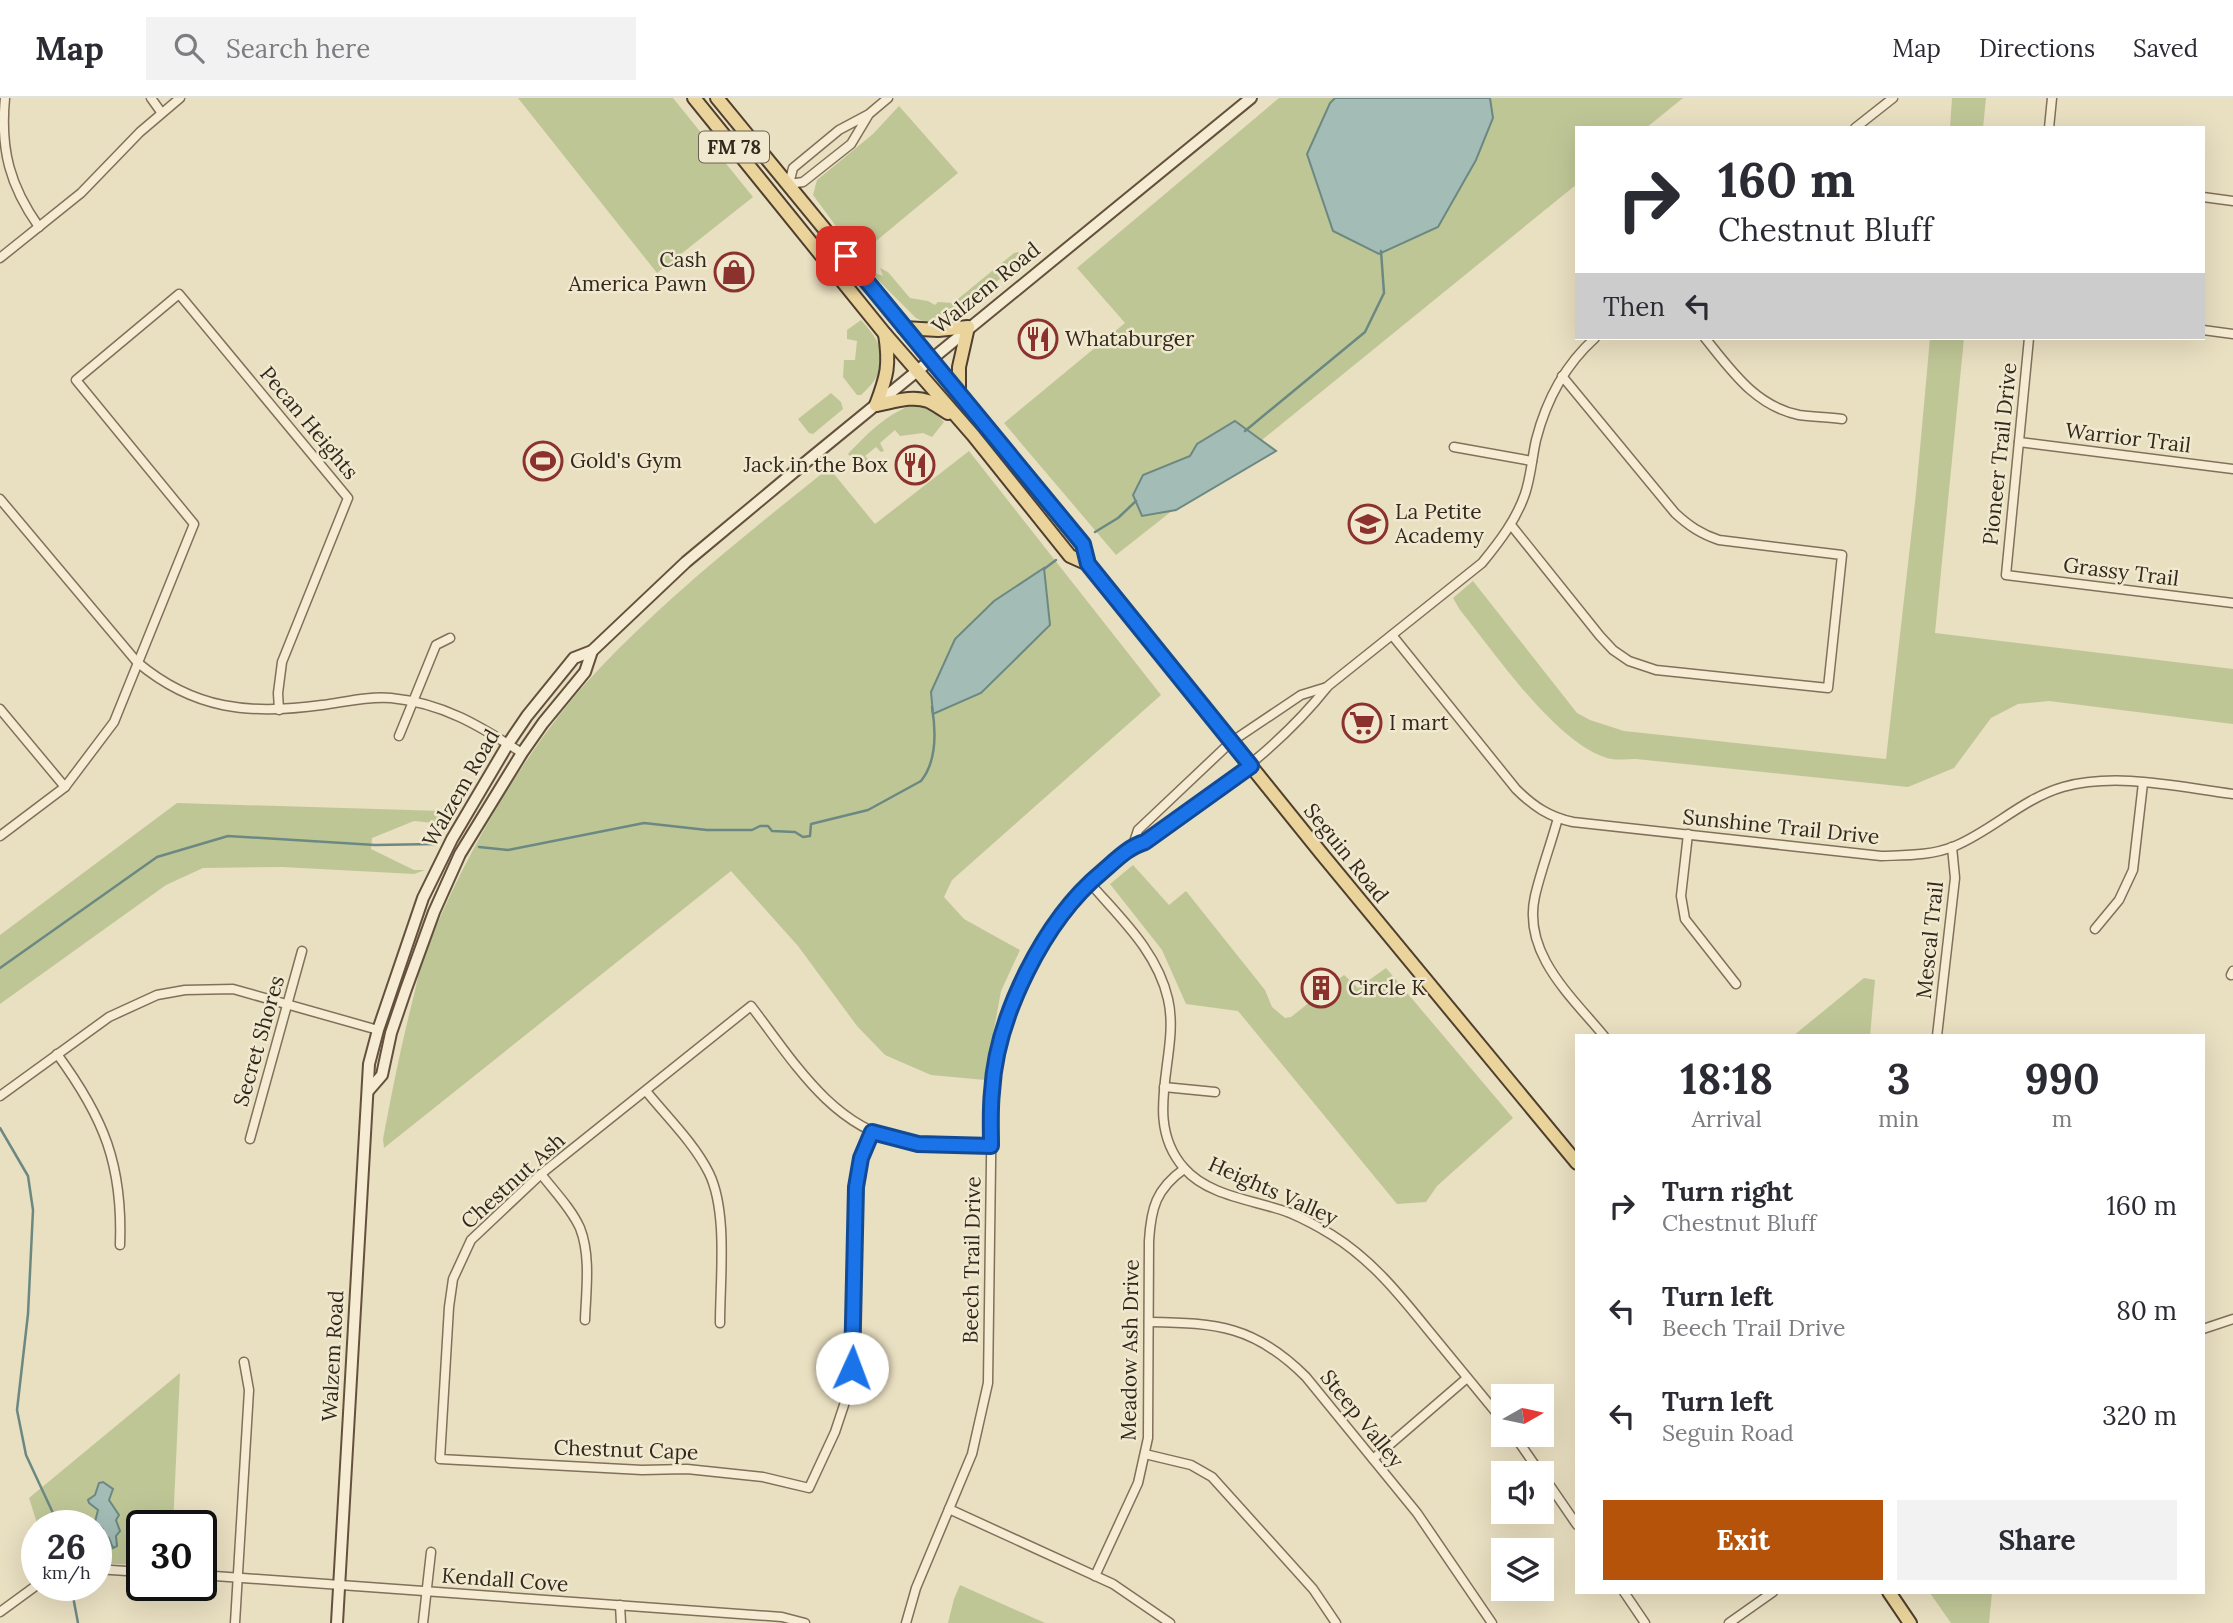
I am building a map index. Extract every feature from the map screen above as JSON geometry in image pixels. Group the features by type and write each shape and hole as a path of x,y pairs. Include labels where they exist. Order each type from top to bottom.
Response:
{"main road":[{"name":"Seguin Road","path":"694,98 885,334 958,418 1070,556 1088,564"},
{"name":"Seguin Road","path":"717,98 1083,544 1088,564 1231,743 1575,1161"},
{"path":"748,164 779,184 789,184 793,210 802,230"},
{"path":"904,328 938,330 968,327 959,367 959,392"},
{"path":"876,405 889,364 885,334"},
{"path":"876,405 921,399 958,418"},
{"path":"1890,1594 1910,1623"}],"street":[{"path":"5,98 2,133 6,164 15,190 39,227"},
{"path":"151,98 161,112"},
{"path":"0,258 81,193 161,112 180,98"},
{"path":"869,114 851,144 803,182 789,184 793,168 839,130 869,114 888,98"},
{"name":"Walzem Road","path":"337,1623 369,1064 423,898 452,839 508,744 574,658 592,651 686,562 968,327 1251,98"},
{"path":"1858,126 1893,98"},
{"path":"2049,126 2052,98"},
{"path":"2205,197 2233,201"},
{"name":"Pecan Heights","path":"137,662 194,524 76,380 179,294 348,498 282,662 279,710"},
{"path":"2205,330 2233,334"},
{"name":"Beech Trail Drive","path":"906,1623 916,1588 972,1454 988,1383 992,1090 1005,1024 1033,957 1073,899 1089,882 1133,845 1145,842 1251,766 1310,710 1328,686 1482,563 1511,524 1525,494 1543,417 1562,376 1593,340"},
{"path":"1707,340 1736,377 1752,393 1770,405 1802,415 1842,419"},
{"name":"Pioneer Trail Drive","path":"2006,575 2029,340"},
{"path":"1511,524 1600,636 1613,650 1629,661 1656,670 1828,688 1842,555 1719,540 1688,525 1675,513 1562,376"},
{"name":"Warrior Trail","path":"2019,442 2233,469"},
{"path":"1454,447 1532,461"},
{"path":"0,499 137,662 172,687 211,704 233,708 279,710 376,698 412,701 474,722 522,753"},
{"name":"Grassy Trail","path":"2006,575 2233,603"},
{"name":"Sunshine Trail Drive","path":"1392,635 1516,789 1530,803 1558,818 1573,822 1881,856 1913,855 1952,847 2028,802 2061,788 2097,781 2143,783 2233,794"},
{"path":"398,736 436,645 450,638"},
{"name":"Walzem Road","path":"369,1090 382,1075 391,1033 434,912 460,854 522,753 585,672 592,651"},
{"path":"0,836 65,787 114,722 137,662"},
{"name":"Beech Trail Drive","path":"1133,845 1139,830 1231,743 1301,695 1328,686"},
{"path":"0,709 65,787"},
{"path":"2095,929 2119,900 2133,870 2143,783"},
{"path":"1558,818 1535,896 1535,935 1545,962 1602,1034"},
{"path":"1688,834 1681,897 1685,919 1736,984"},
{"name":"Mescal Trail","path":"1937,1034 1955,878 1952,847"},
{"name":"Heights Valley","path":"1089,882 1150,953 1164,982 1169,1001 1170,1022 1162,1108 1166,1132 1184,1169 1214,1189 1289,1213 1353,1249 1391,1284 1491,1407"},
{"name":"Secret Shores","path":"250,1139 302,951"},
{"path":"0,1096 109,1017 157,995 207,988 233,989 378,1030"},
{"name":"Chestnut Ash","path":"440,1459 449,1307 453,1279 471,1240 541,1174 751,1006 821,1096 845,1116 872,1132"},
{"path":"57,1054 89,1101 109,1144 118,1182 120,1245"},
{"path":"1164,1087 1215,1092"},
{"path":"646,1091 702,1161 717,1194 720,1217 720,1323"},
{"path":"872,1132 918,1144 991,1146"},
{"name":"Chestnut Cape","path":"440,1459 642,1470 687,1469 764,1477 809,1488 843,1411 851,1379 854,1347 856,1187 861,1158 872,1132"},
{"name":"Meadow Ash Drive","path":"1095,1576 1129,1504 1145,1454 1149,1406 1149,1241 1152,1209 1162,1190 1184,1169"},
{"path":"541,1174 568,1207 582,1234 586,1260 586,1320"},
{"path":"2205,1328 2233,1319"},
{"name":"Steep Valley","path":"1149,1322 1189,1322 1228,1328 1268,1345 1290,1361 1417,1513 1492,1623"},
{"path":"235,1623 249,1390 244,1362"},
{"path":"1373,1459 1467,1378"},
{"path":"1145,1454 1191,1465 1212,1478 1313,1589 1336,1623"},
{"path":"1554,1491 1575,1522"},
{"path":"949,1509 1114,1584 1170,1623"},
{"path":"423,1623 431,1552"},
{"name":"Kendall Cove","path":"217,1576 782,1617 805,1623"},
{"path":"1625,1594 1645,1623"},
{"path":"1729,1623 1770,1594"},
{"path":"0,1612 21,1597"},
{"path":"620,1605 621,1623"}],"green space":[{"path":"518,98 673,98 753,197 657,273"},
{"path":"1279,98 1683,98 1648,126 1575,126 1575,186 1116,555 1004,423 1125,323 1077,268"},
{"path":"1952,98 1986,98 1983,126 1950,126"},
{"path":"899,106 958,173 858,256 813,195 817,180 873,134"},
{"path":"1018,252 1020,254 1015,258 1017,261 1020,258 1019,263 956,315 951,308 943,313 947,320 939,322 916,318 874,276 875,273 883,276 880,268 888,272 910,298 935,305 938,302 953,303"},
{"path":"861,320 876,340 882,358 881,367 871,385 861,395 857,395 843,377 844,360 855,360 857,341 847,339 847,330"},
{"path":"1930,340 1964,340 1935,633 2233,669 2233,724 2049,701 2018,704 1991,718 1954,768 1908,787 1636,759 1611,759 1585,747 1545,714 1507,671 1453,598 1473,581 1577,713 1590,720 1624,731 1886,759 1916,493"},
{"path":"831,393 841,402 843,409 813,434 809,433 798,419"},
{"path":"910,406 929,409 944,422 932,437 923,433 900,436 895,430 880,443 884,451 881,452 876,447 865,456 868,459 861,468 848,454 884,420"},
{"path":"969,451 1161,695 952,880 944,897 964,919 1020,950 1001,991 985,1080 931,1075 885,1055 857,1026 798,946 731,871 384,1148 383,1139 397,1069 420,970 440,916 499,804 546,732 572,700 625,642 681,590 829,468 875,524"},
{"path":"177,803 442,811 445,824 414,821 372,838 371,849 414,870 425,870 414,874 282,867 203,868 166,885 0,1004 0,935"},
{"path":"1133,865 1169,905 1186,891 1265,990 1272,1007 1285,1018 1291,1017 1344,975 1358,988 1386,968 1513,1118 1437,1186 1426,1202 1397,1204 1238,1011 1186,1004 1162,950 1110,884"},
{"path":"1864,978 1875,980 1870,1034 1795,1034"},
{"path":"180,1373 174,1510 126,1510 126,1564 112,1564 112,1510 33,1510 29,1498"},
{"path":"960,1585 1045,1623 948,1623"},
{"path":"1931,1594 1992,1594 1989,1623 1951,1623"}],"water":[{"path":"1335,98 1490,98 1493,118 1476,160 1438,227 1379,254 1333,231 1307,154 1330,103"},
{"path":"1235,421 1276,451 1176,510 1142,516 1133,495 1143,475 1190,456 1197,444"},
{"path":"1044,568 1050,625 981,693 933,714 931,692 955,639 994,601"},
{"path":"103,1482 113,1489 109,1500 119,1515 116,1520 120,1531 116,1536 117,1546 113,1548 112,1510 98,1510 88,1500 95,1495 99,1483"}],"waterway":[{"path":"1245,431 1365,332 1384,293 1381,251"},
{"path":"1095,532 1118,518 1136,501"},
{"path":"1044,569 1056,560"},
{"path":"479,847 508,850 644,823 707,830 752,830 768,826 772,831 810,836 811,824 868,810 921,781 933,755 932,707"},
{"path":"0,968 157,857 228,836 375,845 436,844"},
{"path":"0,1128 28,1176 33,1210 28,1314 17,1410 26,1455 52,1510"},
{"path":"74,1601 78,1623"}],"place":[{"name":"Cash America Pawn","path":"734,272"},
{"name":"Whataburger","path":"1038,339"},
{"name":"Gold's Gym","path":"543,461"},
{"name":"Jack in the Box","path":"915,465"},
{"name":"La Petite Academy","path":"1368,524"},
{"name":"I mart","path":"1362,723"},
{"name":"Circle K","path":"1321,988"}],"route":[{"path":"846,256 1083,544 1088,564 1251,766 1145,842 1133,845 1089,882 1073,899 1033,957 1005,1024 992,1090 991,1146 901,1142 872,1132 861,1158 856,1187 852,1368"}]}
